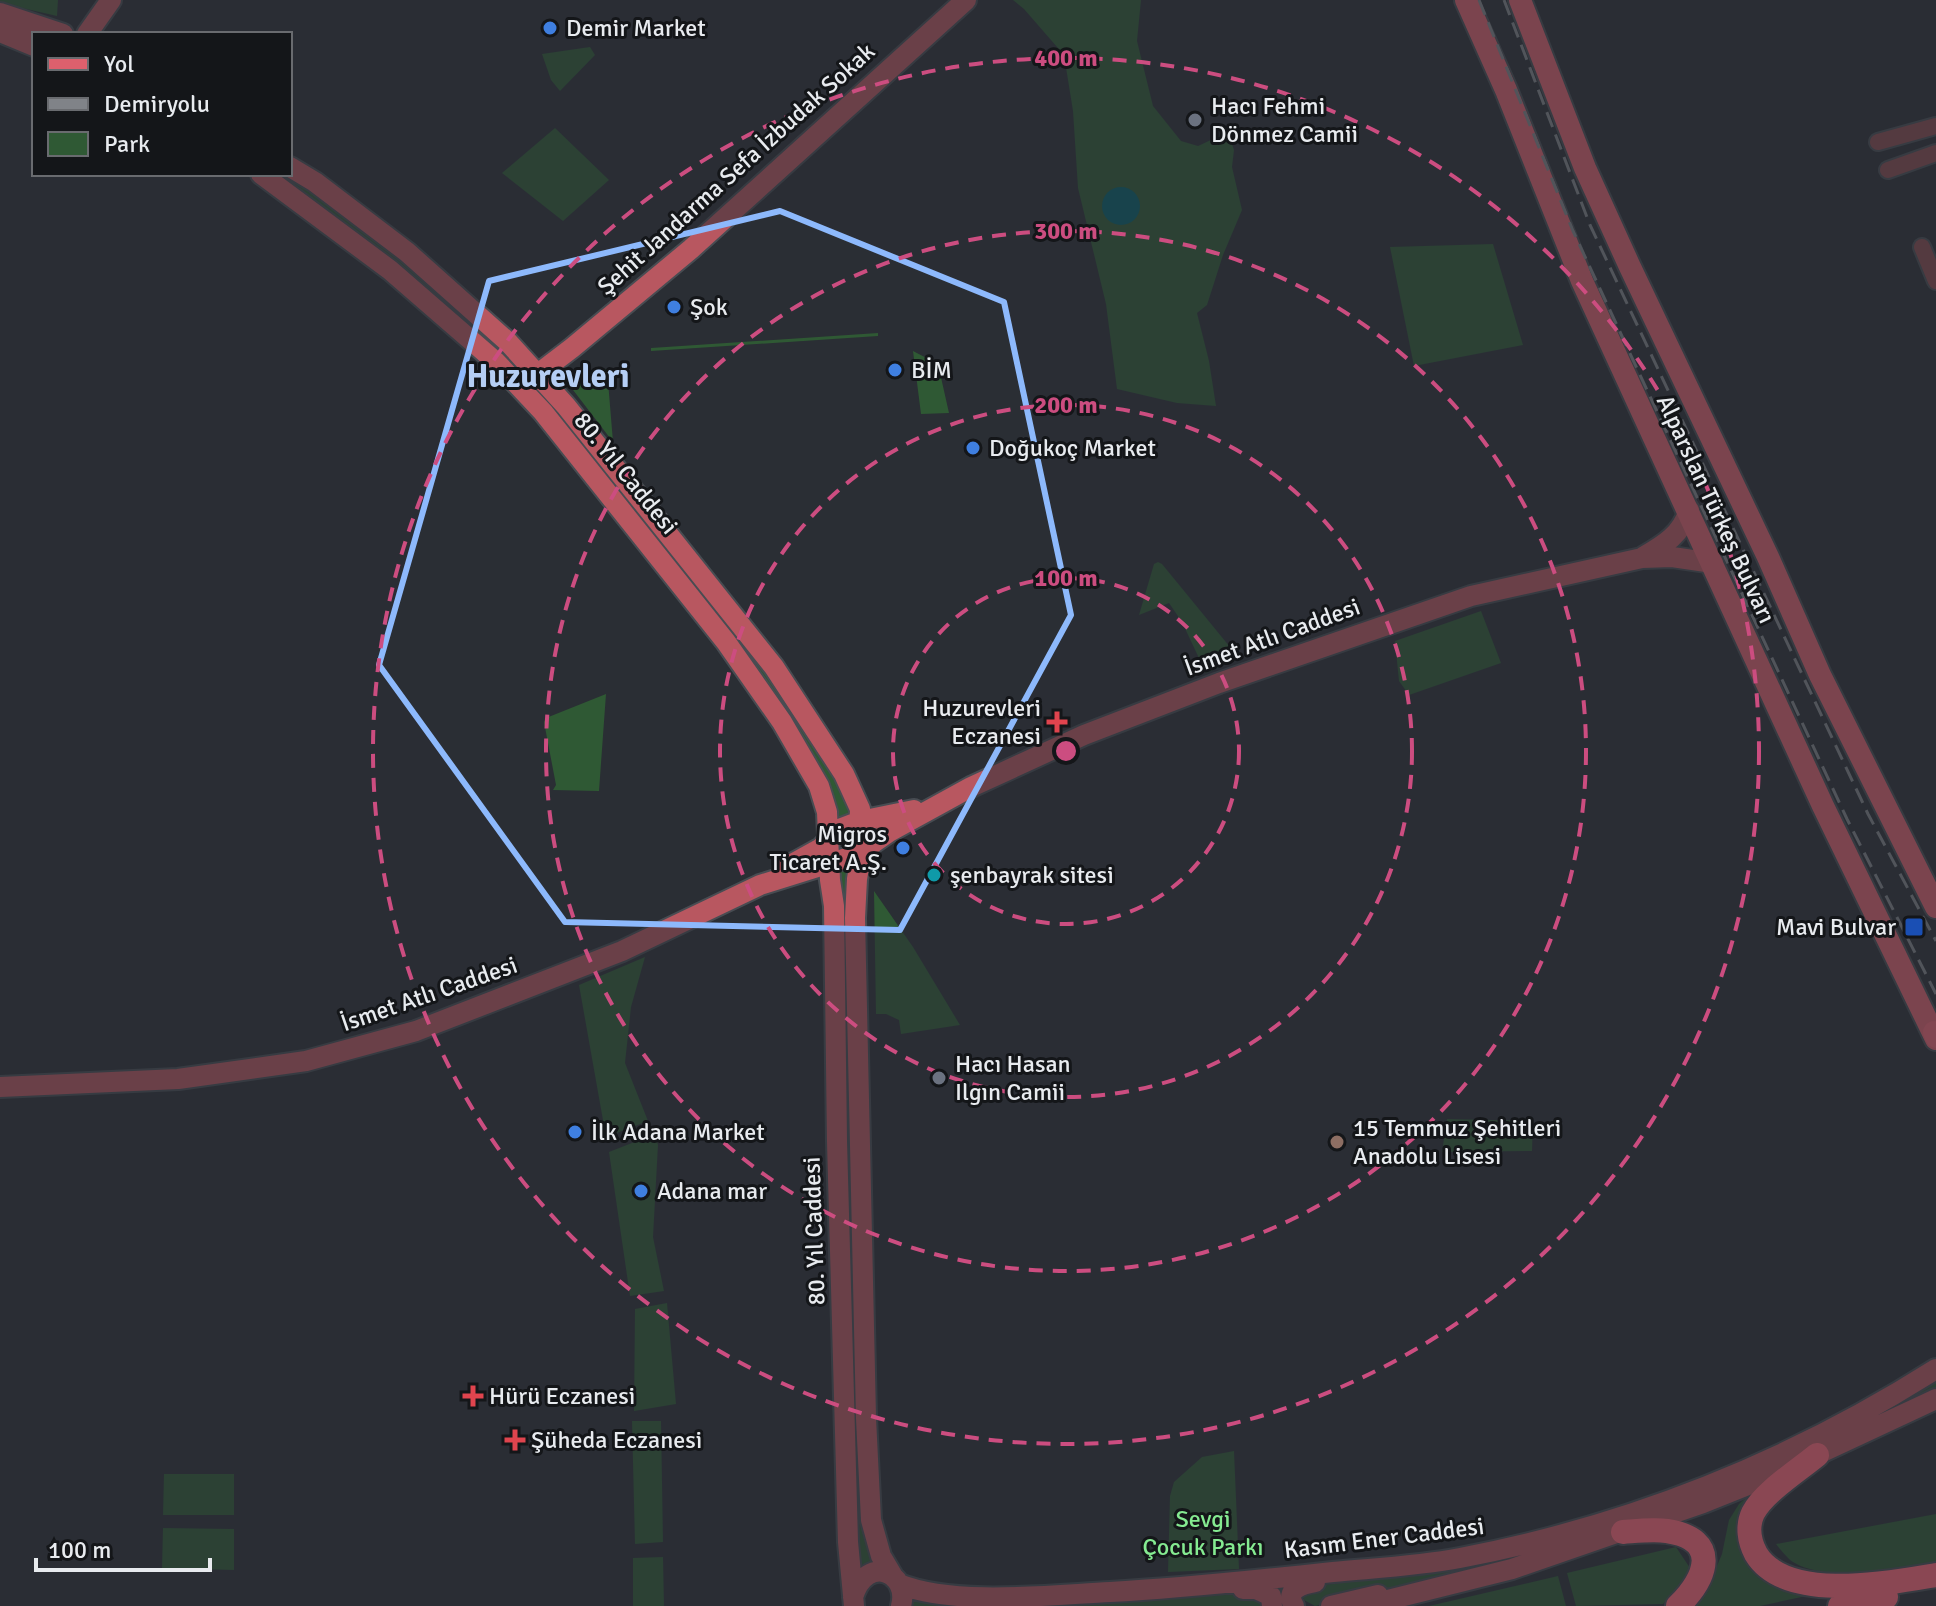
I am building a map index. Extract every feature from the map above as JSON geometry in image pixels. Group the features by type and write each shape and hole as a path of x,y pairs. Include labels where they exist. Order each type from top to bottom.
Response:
{"highway":[{"path":"1817,1455 1764,1499 1753,1513 1749,1530 1751,1546 1760,1561 1779,1574 1805,1583 1860,1586 1936,1575"},
{"path":"1623,1532 1667,1531 1693,1540 1704,1555 1705,1565 1698,1582 1678,1606"},
{"path":"1840,1606 1936,1588"}],"main road":[{"path":"88,32 111,0"},
{"name":"Şehit Jandarma Sefa İzbudak Sokak","path":"538,374 691,249 966,0"},
{"name":"Alparslan Türkeş Bulvarı","path":"1466,0 1506,90 1582,281 1823,806 1935,1036"},
{"name":"Alparslan Türkeş Bulvarı","path":"1520,0 1585,168 1623,253 1768,557 1820,675 1936,907"},
{"path":"0,13 57,32"},
{"path":"0,32 32,45"},
{"name":"80. Yıl Caddesi","path":"292,168 407,252 508,342 538,374 774,667 844,774 860,809 862,849 855,918 871,1520 881,1556 902,1592 901,1606"},
{"name":"80. Yıl Caddesi","path":"264,176 390,270 496,362 543,412 726,642 782,722 819,786 827,812 834,906 848,1542 853,1602"},
{"path":"1642,558 1671,540 1687,518 1689,510"},
{"path":"1642,558 1672,557 1713,563"},
{"name":"İsmet Atlı Caddesi","path":"0,1087 178,1079 306,1061 416,1031 622,951 760,885 856,855 934,806 1084,735 1310,650 1471,596 1642,558"},
{"name":"İsmet Atlı Caddesi","path":"760,885 821,848 839,829 860,821 934,806"},
{"name":"Kasım Ener Caddesi","path":"1364,1606 1512,1569 1535,1550 1770,1461 1853,1419 1936,1369"},
{"name":"Kasım Ener Caddesi","path":"897,1581 927,1594 955,1596 1158,1590 1535,1550 1623,1532 1716,1498 1936,1399"},
{"path":"1294,1606 1291,1601 1296,1586 1455,1565 1535,1550"},
{"path":"1331,1606 1523,1559 1535,1550"},
{"path":"853,1602 858,1582 871,1573 879,1572 897,1581"},
{"path":"1070,1594 1108,1597 1256,1589 1271,1596 1272,1606"}],"street":[{"path":"1878,142 1936,126"},
{"path":"1888,170 1936,153"},
{"path":"1931,244 1936,281"}],"highlighted area":[{"path":"780,211 1004,302 1071,615 900,930 565,922 379,665 489,281"}],"green space":[{"path":"0,0 58,0 57,16 0,3"},
{"path":"1013,0 1141,0 1137,41 1153,106 1181,141 1198,146 1228,132 1234,150 1232,167 1242,210 1207,305 1197,313 1216,406 1177,403 1117,389 1106,304 1078,188 1073,111 1064,55"},
{"path":"590,47 595,55 560,91 551,80 542,54"},
{"path":"555,128 609,180 563,221 502,173"},
{"path":"276,176 290,176 320,196 401,260 516,360 755,654 802,723 835,780 851,816 836,821 827,780 796,725 749,657 559,420"},
{"path":"1493,244 1523,345 1414,366 1390,247"},
{"path":"878,333 878,336 651,351 651,348"},
{"path":"913,351 938,364 949,413 921,414"},
{"path":"607,369 613,442 560,373"},
{"path":"1158,562 1239,658 1206,673 1182,622 1169,603 1139,615 1154,564"},
{"path":"1481,611 1501,663 1409,695 1399,681 1395,641"},
{"path":"606,694 599,791 553,790 556,785 544,722 546,718"},
{"path":"852,866 875,1563 858,1565 835,871"},
{"path":"874,891 913,947 960,1025 901,1034 899,1020 886,1014 876,1014"},
{"path":"645,957 631,1007 625,1063 648,1121 606,1137 579,985"},
{"path":"1447,1119 1533,1121 1532,1151 1442,1152"},
{"path":"655,1134 658,1145 653,1237 664,1291 630,1296 609,1152"},
{"path":"667,1303 676,1404 634,1411 635,1309"},
{"path":"1936,1382 1936,1388 1806,1453 1555,1547 1315,1606 1304,1600 1302,1595 1309,1587 1458,1567 1554,1545 1885,1410"},
{"path":"632,1421 661,1421 663,1542 635,1544"},
{"name":"Sevgi Çocuk Parkı","path":"1234,1451 1239,1569 1168,1572 1170,1496 1174,1482 1202,1457"},
{"path":"164,1474 234,1474 234,1515 163,1515"},
{"path":"1757,1488 1738,1535 1740,1551 1756,1565 1811,1595 1760,1606 1692,1606 1708,1587 1722,1554 1729,1520 1739,1504"},
{"path":"1936,1514 1936,1563 1863,1573 1824,1572 1793,1562 1776,1544"},
{"path":"163,1528 234,1529 234,1570 162,1568"},
{"path":"1676,1547 1690,1568 1683,1582 1663,1604 1576,1606 1567,1573"},
{"path":"663,1557 664,1606 633,1606 633,1558"},
{"path":"1558,1576 1566,1606 1429,1606"},
{"path":"907,1593 1127,1600 1257,1593 1263,1606 904,1606"}],"water":[{"path":"1121,187 1135,192 1140,206 1135,220 1121,225 1107,220 1102,206 1107,192"}],"railway":[{"path":"1479,0 1573,231 1847,819 1936,994"},
{"path":"1504,0 1590,225 1868,814 1936,941"}],"place":[{"name":"Demir Market","path":"550,28"},
{"name":"Hacı Fehmi Dönmez Camii","path":"1195,120"},
{"name":"Şok","path":"674,307"},
{"name":"BİM","path":"895,370"},
{"name":"Doğukoç Market","path":"973,448"},
{"name":"Huzurevleri Eczanesi","path":"1057,722"},
{"name":"Migros Ticaret A.Ş.","path":"903,848"},
{"name":"şenbayrak sitesi","path":"934,875"},
{"name":"Mavi Bulvar","path":"1914,927"},
{"name":"Hacı Hasan Ilgın Camii","path":"939,1078"},
{"name":"İlk Adana Market","path":"575,1132"},
{"name":"15 Temmuz Şehitleri Anadolu Lisesi","path":"1337,1142"},
{"name":"Adana mar","path":"641,1191"},
{"name":"Hürü Eczanesi","path":"473,1396"},
{"name":"Şüheda Eczanesi","path":"515,1440"}],"district":[{"name":"Huzurevleri","path":"548,376"}]}
